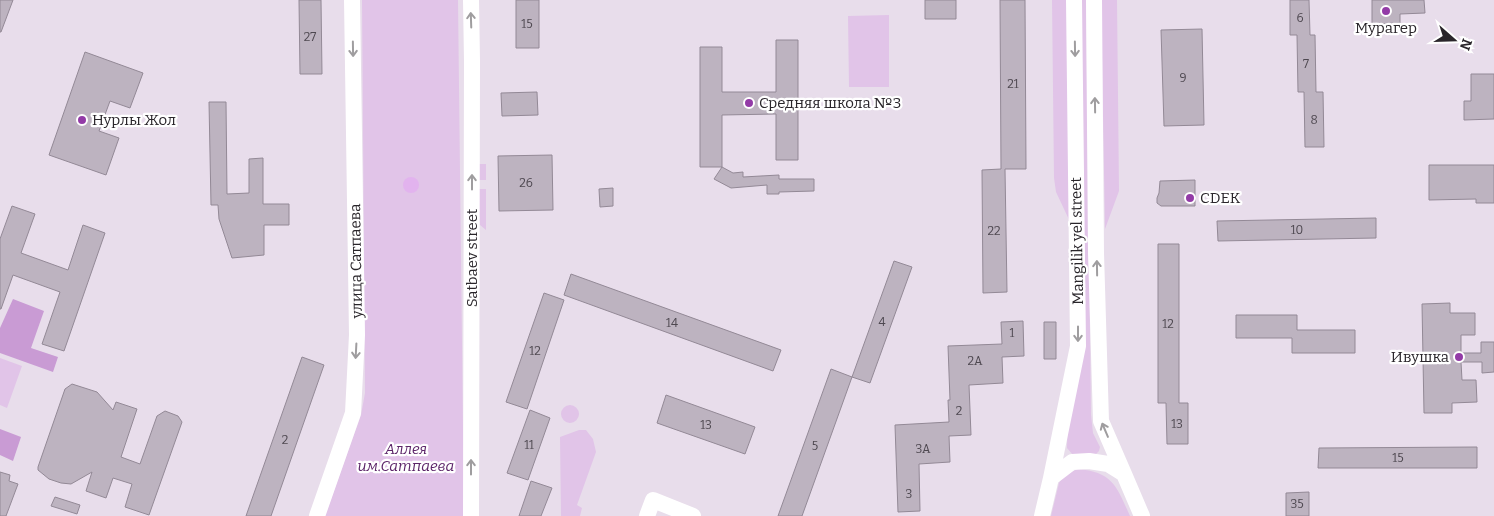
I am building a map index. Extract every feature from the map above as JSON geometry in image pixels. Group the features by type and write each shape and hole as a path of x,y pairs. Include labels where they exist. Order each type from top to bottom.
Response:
{"street":[{"name":"улица Сатпаева","path":"317,516 353,413 357,334 352,0"},
{"name":"Satbaev street","path":"471,0 471,516"},
{"name":"Mangilik yel street","path":"1042,516 1078,346 1074,0"},
{"name":"Mangilik yel street","path":"1094,0 1096,253 1101,421 1142,516"},
{"path":"1051,478 1072,462 1089,461 1108,464 1124,474"},
{"path":"647,516 652,500 694,516"}],"green space":[{"name":"Аллея им.Сатпаева","path":"362,0 458,0 464,516 325,516 361,415 365,393"},
{"path":"1052,0 1068,0 1072,226 1056,192 1054,178"},
{"path":"1080,0 1086,0 1091,415 1093,433 1100,447 1094,456 1073,455 1067,448"},
{"path":"1101,0 1117,0 1119,191 1105,229"},
{"path":"889,15 889,87 849,87 848,16"},
{"path":"477,164 486,164 486,180 477,180"},
{"path":"477,189 486,189 486,230 480,225"},
{"path":"0,358 22,366 7,408 0,405"},
{"path":"570,405 576,408 579,414 576,420 570,423 564,420 561,414 564,408"},
{"path":"579,430 586,430 593,439 596,452 577,505 582,508 580,516 561,516 560,437"},
{"path":"1078,469 1099,474 1112,483 1117,489 1130,516 1051,516 1059,483 1063,475"}],"shaded area":[{"path":"411,177 417,179 419,185 417,191 411,193 405,191 403,185 405,179"},
{"path":"13,299 44,311 31,348 58,357 53,372 0,353 0,328"},
{"path":"0,429 21,437 13,461 0,455"}],"building":[{"path":"0,0 13,0 1,32 0,32"},
{"path":"299,0 321,0 322,74 300,74"},
{"path":"516,0 539,0 539,48 516,48"},
{"path":"925,0 956,0 956,19 925,19"},
{"path":"1000,0 1025,0 1026,169 1005,169 1007,292 983,293 982,170 1001,169"},
{"path":"1290,0 1309,0 1310,35 1315,35 1316,92 1323,92 1324,147 1305,147 1304,92 1298,92 1297,35 1290,35"},
{"name":"Мурагер","path":"1372,0 1424,0 1425,13 1400,14 1400,23 1372,24"},
{"path":"1202,29 1204,125 1164,126 1161,30"},
{"name":"Средняя школа №3","path":"776,40 798,40 798,160 776,160 776,114 722,115 722,167 700,167 700,47 722,47 722,92 776,92"},
{"name":"Нурлы Жол","path":"85,52 143,73 130,108 110,101 99,131 119,138 106,175 49,155"},
{"path":"1471,74 1494,74 1494,119 1464,120 1464,101 1471,101"},
{"path":"537,92 538,115 502,116 501,93"},
{"path":"209,102 226,102 227,194 249,193 249,159 263,158 263,204 289,204 289,225 264,225 264,255 232,258 219,219 218,205 211,205"},
{"path":"552,155 553,210 499,211 498,156"},
{"path":"1429,165 1494,165 1494,203 1476,203 1476,199 1429,200"},
{"path":"722,167 733,173 743,172 743,177 779,175 779,179 814,179 814,191 767,194 767,185 731,188 714,179"},
{"path":"1195,180 1195,206 1161,206 1157,203 1160,181"},
{"path":"613,188 613,206 600,207 599,189"},
{"path":"12,206 35,214 21,253 68,270 83,225 105,233 64,351 42,344 60,292 13,275 0,309 0,239"},
{"path":"1376,218 1376,238 1218,241 1217,221"},
{"path":"1158,244 1179,244 1179,403 1188,403 1188,444 1167,444 1166,403 1158,403"},
{"path":"894,261 912,267 870,383 852,377"},
{"path":"571,274 781,350 773,371 564,295"},
{"path":"544,293 564,300 527,409 506,402"},
{"name":"Ивушка","path":"1450,303 1450,313 1475,313 1475,335 1461,335 1461,353 1481,353 1481,342 1494,342 1494,372 1482,373 1482,362 1461,362 1462,380 1476,380 1477,402 1452,403 1452,413 1424,413 1422,304"},
{"path":"1236,315 1297,315 1297,330 1355,330 1355,353 1292,353 1292,338 1236,338"},
{"path":"1023,321 1024,356 1002,357 1003,383 969,385 971,435 949,436 950,462 919,464 920,511 898,512 895,425 949,422 948,346 1002,344 1001,322"},
{"path":"1044,322 1056,322 1056,359 1044,359"},
{"path":"302,357 324,365 271,516 246,516"},
{"path":"831,369 852,377 802,516 778,516"},
{"path":"72,384 97,392 113,410 116,402 137,409 121,457 140,464 157,416 165,411 178,416 182,422 149,515 125,507 132,484 113,478 106,498 86,491 92,472 71,484 49,479 38,470 65,389"},
{"path":"666,395 755,427 745,454 657,423"},
{"path":"530,410 550,418 528,480 507,473"},
{"path":"1477,447 1477,468 1318,468 1319,448"},
{"path":"0,472 10,475 9,481 18,484 6,516 0,516"},
{"path":"531,481 552,488 541,516 519,516"},
{"path":"1309,492 1309,516 1286,516 1286,493"},
{"path":"55,497 80,505 77,514 51,506"}],"place":[{"name":"Мурагер","path":"1386,11"},
{"name":"Средняя школа №3","path":"749,103"},
{"name":"Нурлы Жол","path":"82,120"},
{"name":"CDEK","path":"1190,198"},
{"name":"Ивушка","path":"1459,357"}]}
